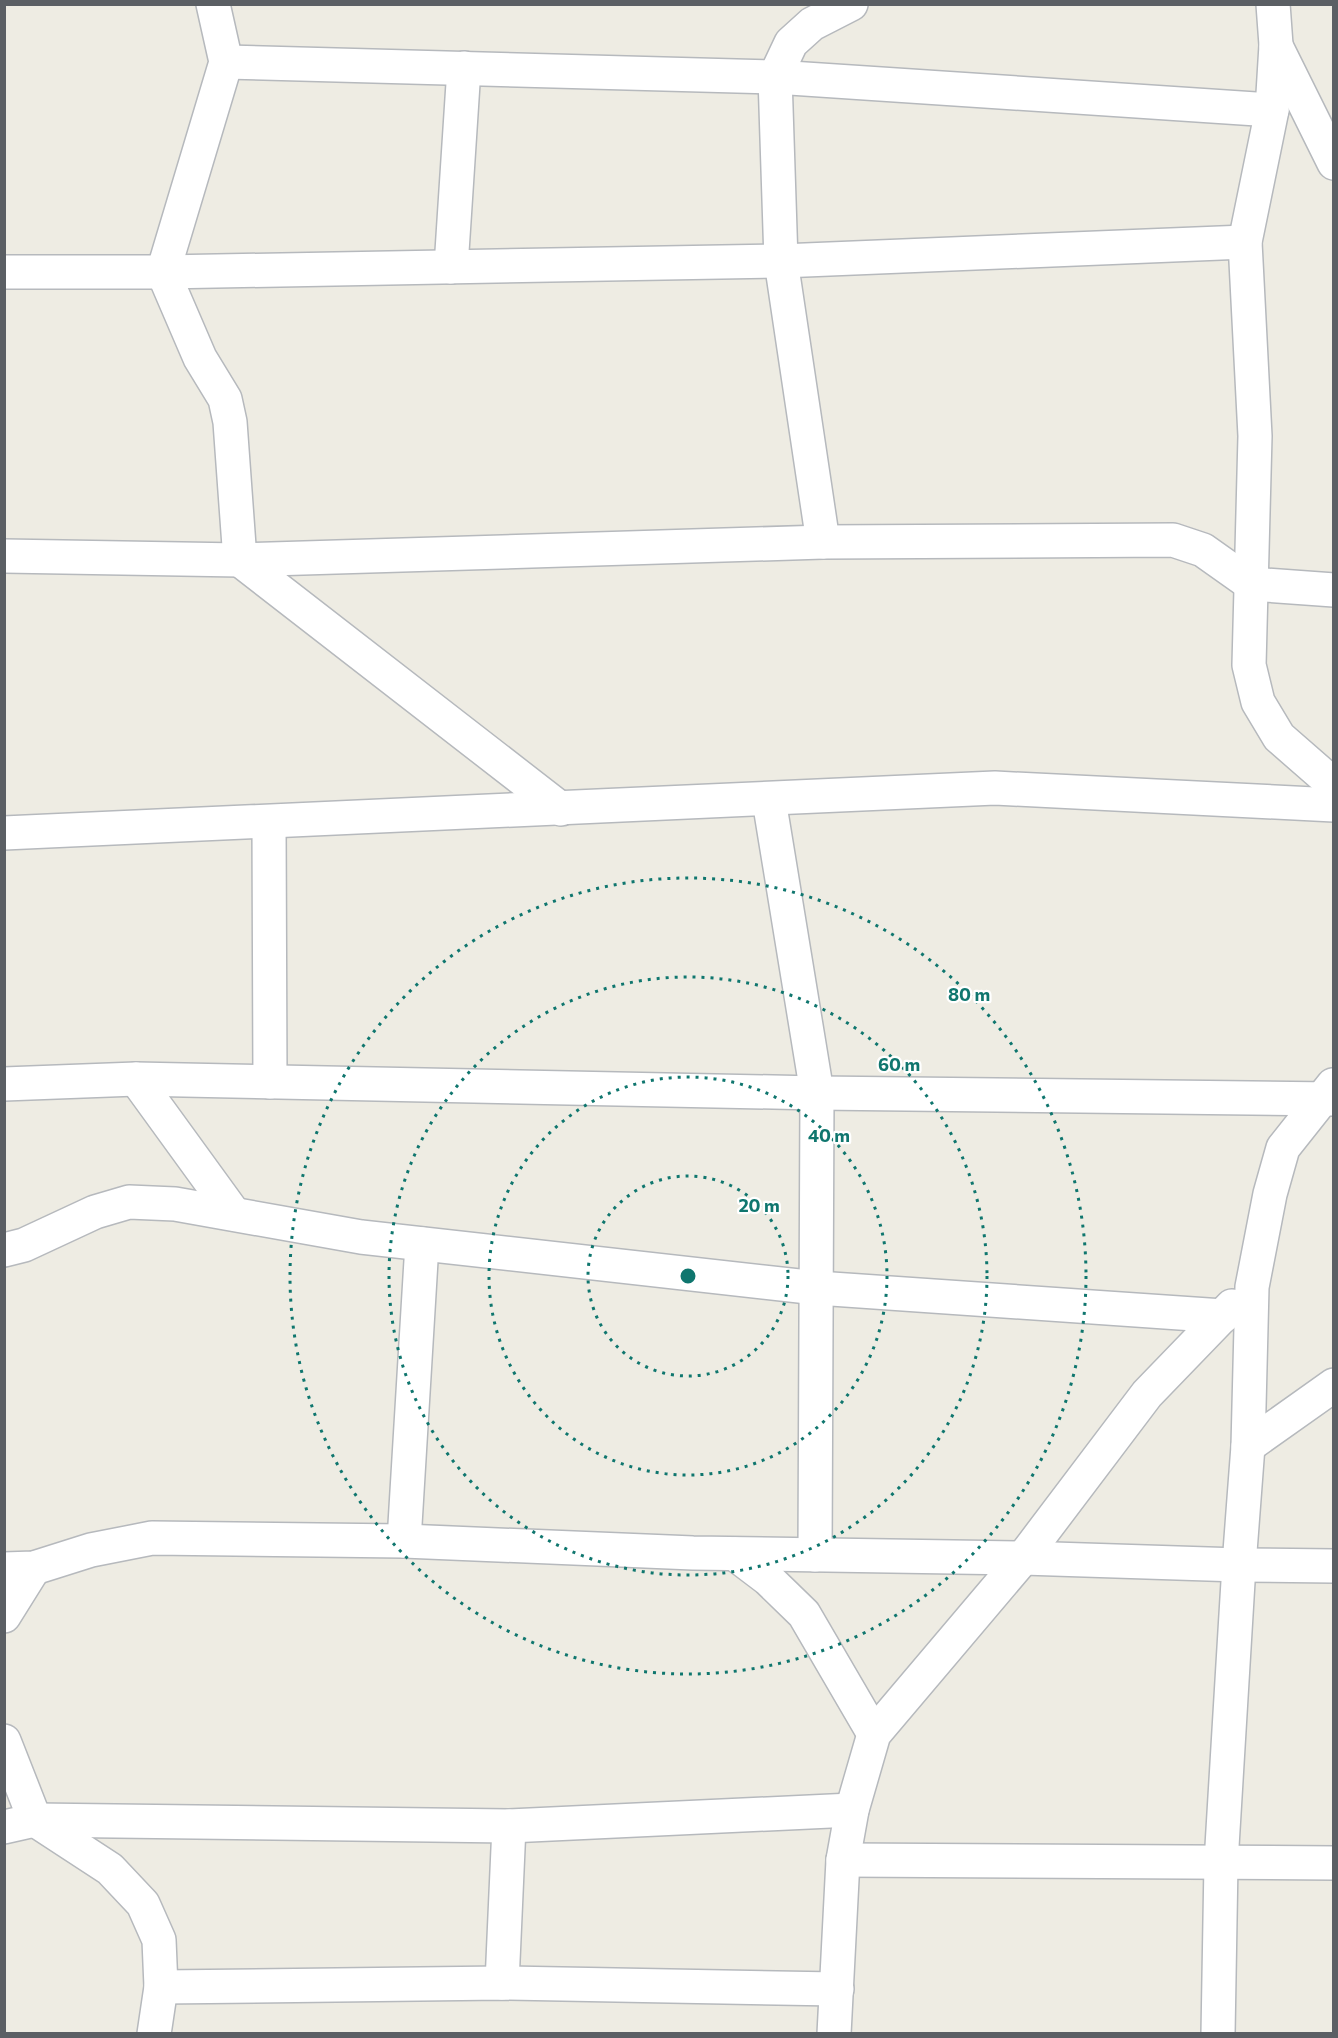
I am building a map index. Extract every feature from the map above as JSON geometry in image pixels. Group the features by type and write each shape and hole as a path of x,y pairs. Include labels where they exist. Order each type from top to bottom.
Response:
{"street":[{"path":"213,4 226,62 163,272 200,358 225,399 230,422 240,560 561,809"},
{"path":"823,542 781,261 775,77 791,43 812,24 851,4"},
{"path":"1273,4 1276,45 1272,110 1245,242 1255,436 1249,665 1257,702 1279,737 1334,785"},
{"path":"1276,45 1334,163"},
{"path":"226,62 775,77 1272,110"},
{"path":"451,267 464,68"},
{"path":"4,272 163,272 781,261 1245,242"},
{"path":"4,556 240,560 823,542 1173,540 1203,550 1251,584 1334,590"},
{"path":"4,833 270,823 995,788 1334,805"},
{"path":"769,800 817,1093 815,1555"},
{"path":"270,823 270,1082"},
{"path":"4,1084 135,1079 817,1093 1330,1094"},
{"path":"135,1079 234,1214"},
{"path":"1218,2034 1221,1863 1248,1446 1252,1287 1270,1194 1283,1148 1330,1094"},
{"path":"4,1250 24,1245 95,1212 129,1202 176,1204 361,1237 817,1288 1223,1316"},
{"path":"404,1542 422,1244"},
{"path":"834,2034 843,1860 852,1810 874,1734 1023,1558 1147,1394 1252,1287"},
{"path":"1248,1446 1334,1386"},
{"path":"4,1616 19,1568 152,1538 404,1542 735,1554 1334,1566"},
{"path":"735,1554 768,1579 804,1614 874,1734"},
{"path":"4,1741 20,1824"},
{"path":"20,1824 509,1826 852,1810"},
{"path":"20,1824 110,1869 143,1904 159,1940 161,1987 154,2034"},
{"path":"502,1983 509,1826"},
{"path":"843,1860 1334,1863"},
{"path":"161,1987 502,1983 837,1989"}]}
